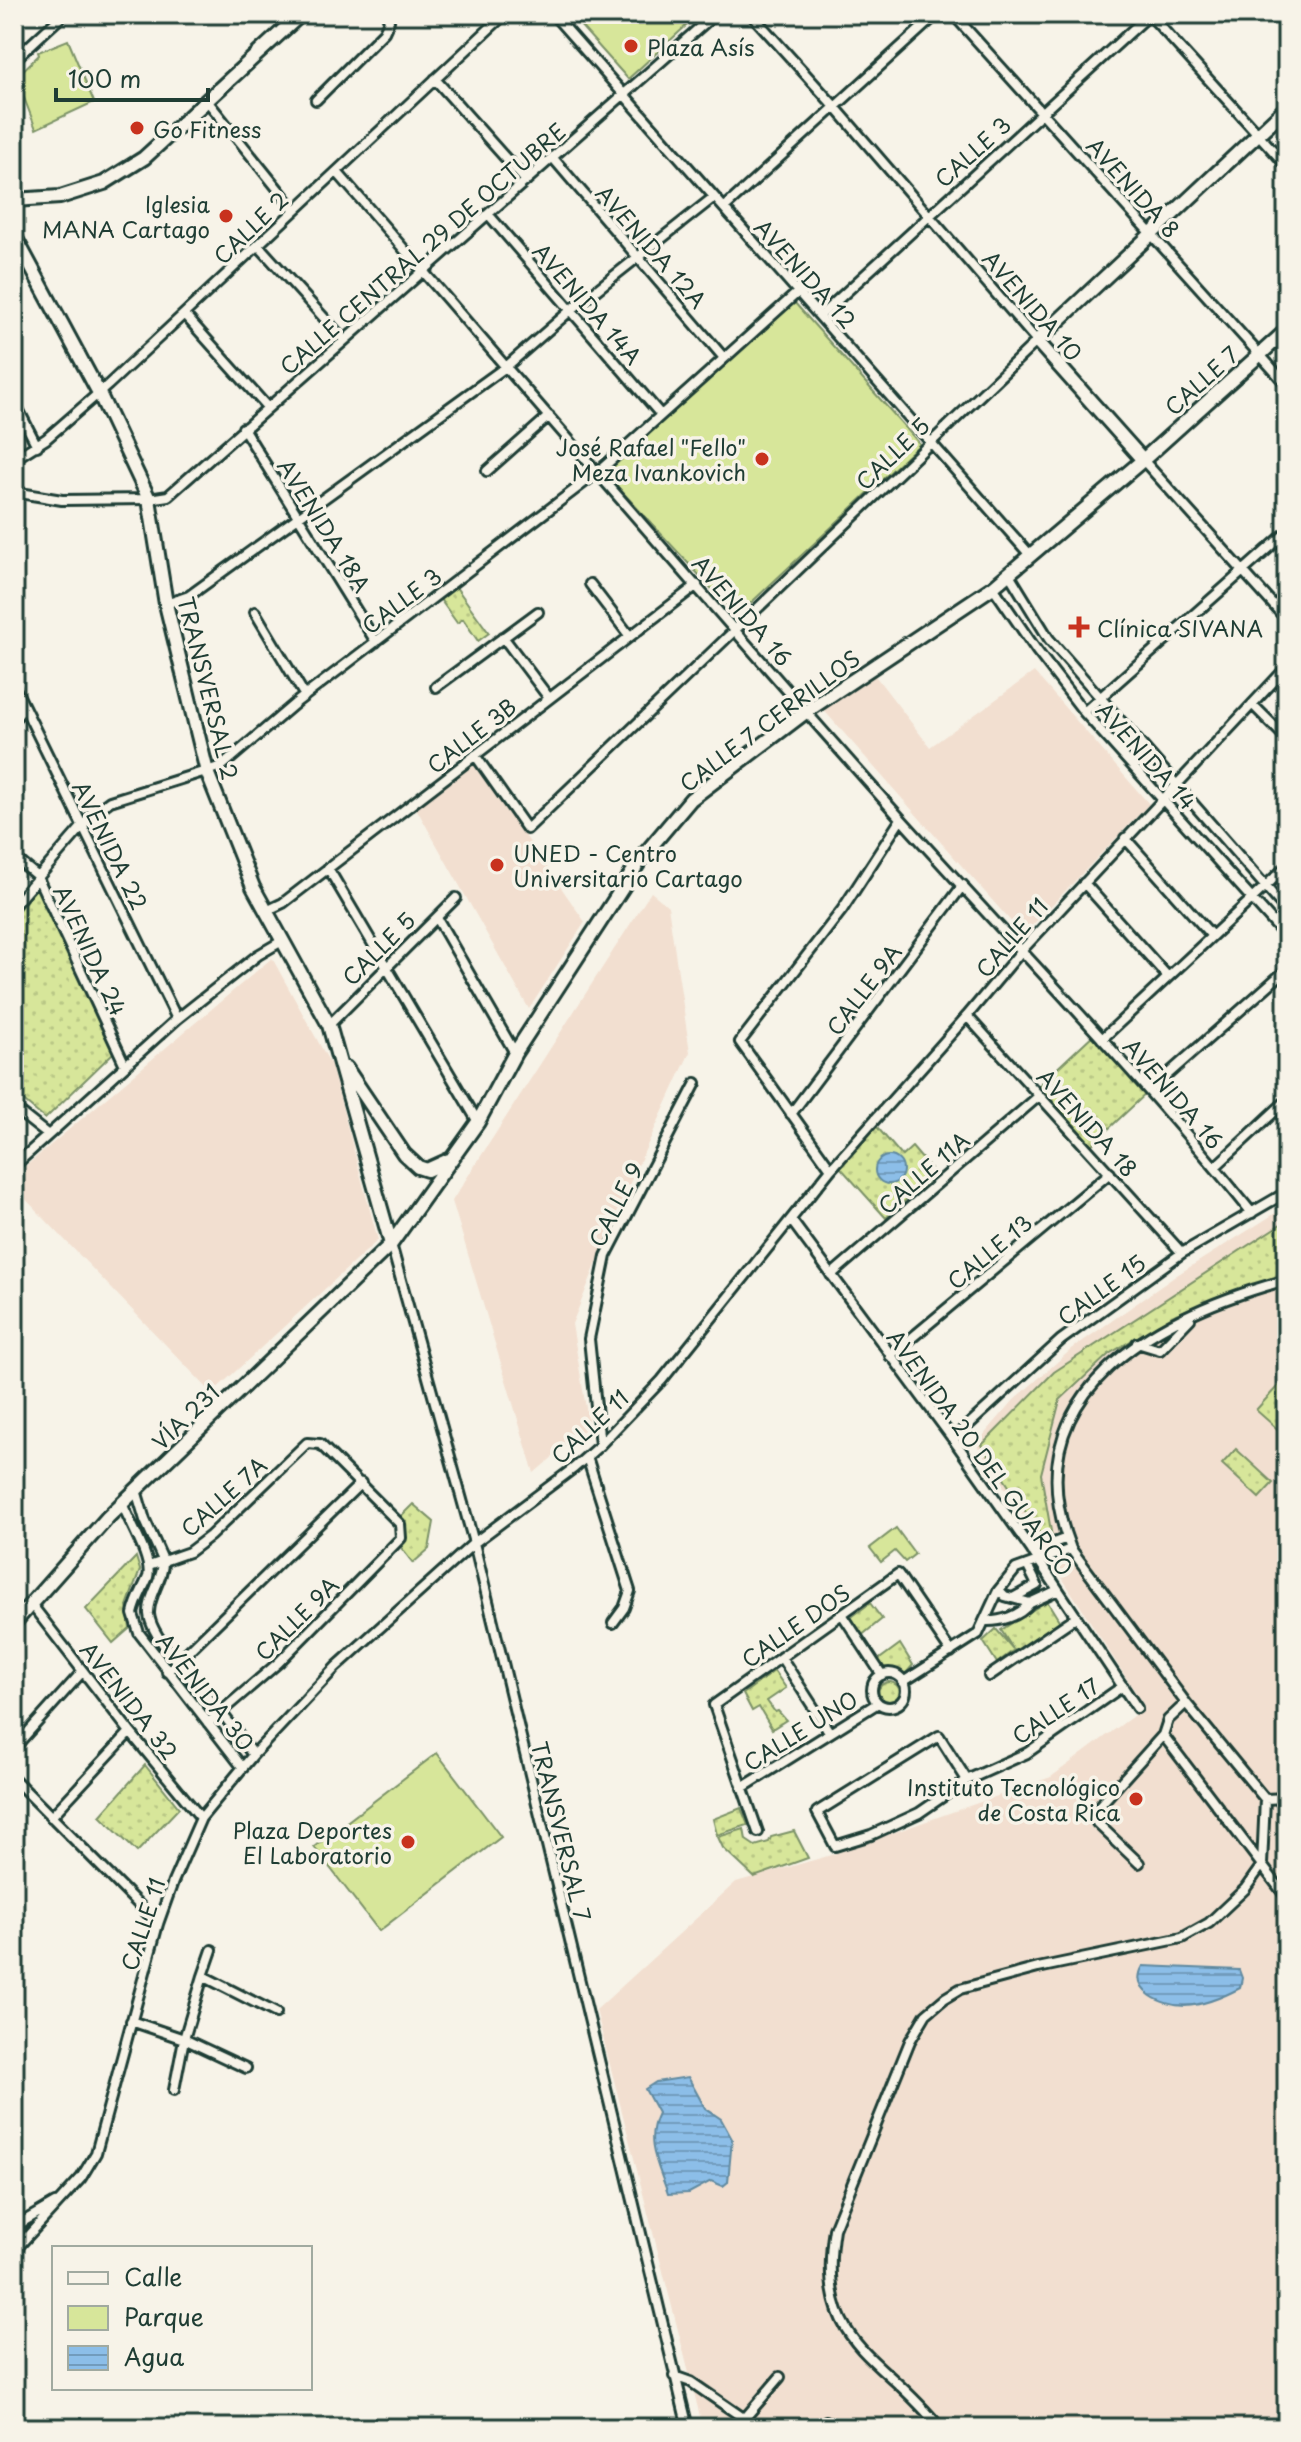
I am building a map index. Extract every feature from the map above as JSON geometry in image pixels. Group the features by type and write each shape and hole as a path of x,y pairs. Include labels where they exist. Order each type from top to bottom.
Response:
{"main road":[{"path":"14,200 60,197 104,183 144,158 301,14"},
{"name":"CALLE 5","path":"1037,341 1287,107"},
{"name":"TRANSVERSAL 2","path":"14,235 99,393 149,499 166,604 207,772 253,887 329,1025 391,1244"},
{"name":"CALLE 7","path":"1143,460 1287,330"},
{"name":"AVENIDA 10","path":"1037,341 1143,460"},
{"name":"CALLE 7 CERRILLOS","path":"391,1244 478,1122 515,1053 643,856 691,799 807,711 993,587 1143,460"},
{"path":"340,1059 409,1161 427,1170 452,1159"},
{"name":"VÍA 231","path":"14,1623 122,1503 391,1244"}],"street":[{"path":"14,60 64,14"},
{"name":"CALLE 2","path":"14,459 37,446 99,393 505,14"},
{"name":"AVENIDA 12","path":"553,14 1031,556"},
{"name":"CALLE CENTRAL 29 DE OCTUBRE","path":"149,499 168,496 715,14"},
{"name":"AVENIDA 10","path":"751,14 1037,341"},
{"path":"724,208 937,14"},
{"name":"AVENIDA 8","path":"953,14 1287,385"},
{"path":"1149,14 1287,166"},
{"name":"CALLE 3","path":"820,316 1149,14"},
{"path":"316,100 384,32 388,18"},
{"path":"435,79 526,181"},
{"path":"208,102 294,209"},
{"name":"AVENIDA 12A","path":"553,158 724,358"},
{"name":"AVENIDA 16","path":"337,172 901,819 1023,949 1252,1213"},
{"path":"166,604 189,596 507,366 571,310 714,197"},
{"name":"AVENIDA 14A","path":"488,214 661,415"},
{"path":"258,245 344,340"},
{"name":"CALLE 3","path":"14,905 81,825 110,801 222,766 305,696 598,472 798,292"},
{"path":"184,314 267,407"},
{"name":"CALLE 5","path":"475,755 527,829 1037,341"},
{"path":"14,401 37,446"},
{"path":"487,471 549,416"},
{"name":"AVENIDA 18A","path":"243,428 376,642"},
{"name":"AVENIDA 10","path":"1143,460 1287,620"},
{"path":"14,492 62,500 149,499"},
{"path":"1084,712 1287,532"},
{"name":"AVENIDA 14","path":"1009,574 1049,639 1287,911"},
{"path":"590,584 629,635"},
{"name":"CALLE 3B","path":"266,911 283,903 697,585"},
{"name":"AVENIDA 14","path":"993,587 1084,712 1287,938"},
{"path":"255,612 305,696"},
{"path":"436,687 538,612"},
{"path":"503,637 549,698"},
{"name":"CALLE 11","path":"14,2251 66,2196 96,2153 158,1924 201,1818 253,1755 336,1667 474,1543 587,1457 662,1380 831,1169 1023,949 1287,667"},
{"name":"AVENIDA 22","path":"14,686 177,1019"},
{"path":"1253,705 1287,739"},
{"path":"14,719 24,708"},
{"path":"831,1169 740,1042 842,910 901,819"},
{"path":"1125,838 1212,936"},
{"name":"AVENIDA 24","path":"14,857 37,876 125,1065"},
{"path":"1102,1039 1287,866"},
{"path":"328,868 478,1122"},
{"path":"1084,883 1168,977"},
{"name":"CALLE 9A","path":"791,1114 963,885"},
{"name":"CALLE 5","path":"329,1025 456,898"},
{"path":"437,918 515,1053"},
{"path":"14,1166 177,1019 258,955 282,941"},
{"path":"1149,1091 1287,969"},
{"name":"AVENIDA 18","path":"967,1016 1182,1253"},
{"name":"CALLE 9","path":"600,1445 589,1339 606,1256 696,1083"},
{"name":"CALLE 11A","path":"831,1275 1039,1096"},
{"path":"1215,1167 1287,1100"},
{"path":"14,1108 48,1135"},
{"name":"CALLE 13","path":"890,1356 1110,1173"},
{"name":"CALLE 15","path":"953,1439 1061,1340 1182,1253 1287,1192"},
{"name":"AVENIDA 20 DEL GUARCO","path":"791,1220 1039,1560 1137,1708"},
{"name":"TRANSVERSAL 7","path":"391,1244 474,1543 688,2428"},
{"path":"940,2428 856,2344 844,2325 830,2282 829,2259 834,2229 910,2041 926,2014 960,1989 1038,1968 1182,1938 1209,1923 1229,1906 1262,1865 1265,1799 1186,1703 1071,1549 1055,1490 1060,1448 1072,1410 1098,1378 1137,1342 1241,1294 1287,1280"},
{"path":"1137,1342 1160,1350 1196,1313"},
{"name":"CALLE 7A","path":"149,1566 189,1552 210,1536 307,1443 320,1444 361,1483"},
{"path":"587,1457 630,1591 624,1608 613,1623"},
{"path":"167,1672 361,1483"},
{"name":"CALLE 9A","path":"208,1723 278,1663 401,1538 400,1524 361,1483"},
{"path":"136,1490 163,1560"},
{"path":"122,1503 149,1566"},
{"path":"1032,1551 1067,1538"},
{"path":"903,1682 978,1634 999,1590 1016,1569 1071,1549"},
{"name":"AVENIDA 30","path":"163,1560 149,1613 155,1628 177,1662 221,1712 253,1755"},
{"path":"1013,1598 1037,1585 1027,1565"},
{"name":"AVENIDA 30","path":"149,1566 133,1614 139,1633 243,1768"},
{"name":"CALLE DOS","path":"742,1788 714,1705 898,1574 951,1652"},
{"path":"999,1590 1005,1596 1030,1603"},
{"path":"984,1621 997,1622 1013,1616 1030,1603 1058,1590"},
{"name":"AVENIDA 32","path":"31,1604 201,1818"},
{"path":"842,1614 882,1675"},
{"path":"989,1676 1076,1617"},
{"path":"781,1657 830,1733"},
{"path":"14,1748 83,1671"},
{"path":"892,1674 903,1682 906,1692 901,1701 887,1707 874,1698 873,1685 882,1675 892,1674"},
{"name":"CALLE 17","path":"967,1780 939,1736 817,1812 835,1846 871,1835 919,1813 967,1780 1027,1753 1123,1686"},
{"name":"CALLE UNO","path":"742,1788 878,1703"},
{"path":"1139,1863 1097,1823 1096,1814 1101,1804 1163,1735 1168,1720 1186,1703"},
{"path":"51,1817 130,1732"},
{"path":"1163,1735 1287,1898"},
{"path":"14,1779 158,1924"},
{"path":"742,1788 758,1832"},
{"path":"1265,1799 1287,1798"},
{"path":"174,2090 184,2039 212,1950"},
{"path":"203,1976 276,2013"},
{"path":"131,2021 184,2039 246,2068"},
{"path":"14,2227 66,2196"},
{"path":"674,2376 691,2382 758,2428"},
{"path":"745,2418 780,2377"}],"shaded area":[{"path":"1034,672 1149,804 1023,935 820,706 873,673 930,747"},
{"name":"UNED - Centro Universitario Cartago","path":"474,762 585,922 529,1009 416,808"},
{"path":"651,892 668,906 690,1052 624,1196 572,1324 589,1426 534,1473 452,1201"},
{"path":"272,958 331,1065 378,1240 212,1393 14,1187 14,1176"},
{"name":"Instituto Tecnológico de Costa Rica","path":"1287,1206 1287,2428 703,2428 596,2010 736,1882 828,1856 1051,1777 1145,1707 976,1444 1014,1400 1073,1348 1177,1275"}],"green space":[{"name":"Plaza Asís","path":"570,14 699,14 628,79"},
{"path":"68,40 94,102 36,129 16,77 39,55 38,52"},
{"path":"794,302 920,444 737,616 604,472"},
{"path":"453,583 489,633 478,641 463,619 457,623 437,595"},
{"path":"38,886 114,1052 45,1119 14,1093 14,916"},
{"path":"1096,1032 1149,1091 1088,1148 1034,1090"},
{"path":"876,1123 902,1156 912,1147 935,1174 886,1218 840,1167"},
{"path":"1287,1220 1287,1274 1176,1314 1109,1354 1060,1400 1041,1474 1052,1537 1050,1549 982,1445 1054,1372"},
{"path":"1287,1376 1287,1427 1282,1433 1256,1410"},
{"path":"1236,1449 1273,1483 1259,1498 1222,1464"},
{"path":"413,1504 434,1522 429,1549 413,1563 402,1549 405,1531 399,1518"},
{"path":"896,1528 915,1554 905,1562 895,1551 881,1562 870,1548"},
{"path":"136,1557 140,1570 127,1606 130,1628 113,1643 86,1609"},
{"path":"1047,1601 1060,1622 1017,1653 1014,1650 997,1663 983,1641 996,1629 1013,1649 1001,1630"},
{"path":"870,1603 882,1619 861,1636 849,1619"},
{"path":"900,1644 913,1665 901,1679 885,1671 877,1661"},
{"path":"774,1671 786,1688 767,1701 786,1720 772,1729 759,1707 752,1711 743,1694"},
{"path":"889,1682 897,1685 900,1693 897,1701 889,1704 881,1701 878,1693 881,1685"},
{"name":"Plaza Deportes El Laboratorio","path":"437,1753 501,1837 379,1931 314,1847"},
{"path":"145,1765 179,1808 137,1852 100,1816"},
{"path":"741,1808 748,1825 717,1835 713,1819"},
{"path":"744,1829 746,1840 755,1846 769,1842 771,1837 794,1831 808,1858 754,1877 723,1848 718,1837"}],"water":[{"path":"889,1156 899,1160 903,1170 899,1180 889,1184 879,1180 875,1170 879,1160"},
{"path":"1143,1966 1239,1970 1242,1978 1240,1988 1206,2002 1185,2006 1150,1996 1140,1983"},
{"path":"688,2077 705,2108 721,2119 732,2139 728,2182 723,2186 711,2181 689,2193 668,2194 652,2144 658,2113 645,2089 656,2082"}],"place":[{"name":"Plaza Asís","path":"631,46"},
{"name":"Go Fitness","path":"137,128"},
{"name":"Iglesia MANA Cartago","path":"226,216"},
{"name":"José Rafael \"Fello\" Meza Ivankovich","path":"762,459"},
{"name":"Clínica SIVANA","path":"1079,627"},
{"name":"UNED - Centro Universitario Cartago","path":"497,865"},
{"name":"Instituto Tecnológico de Costa Rica","path":"1136,1799"},
{"name":"Plaza Deportes El Laboratorio","path":"408,1842"}]}
